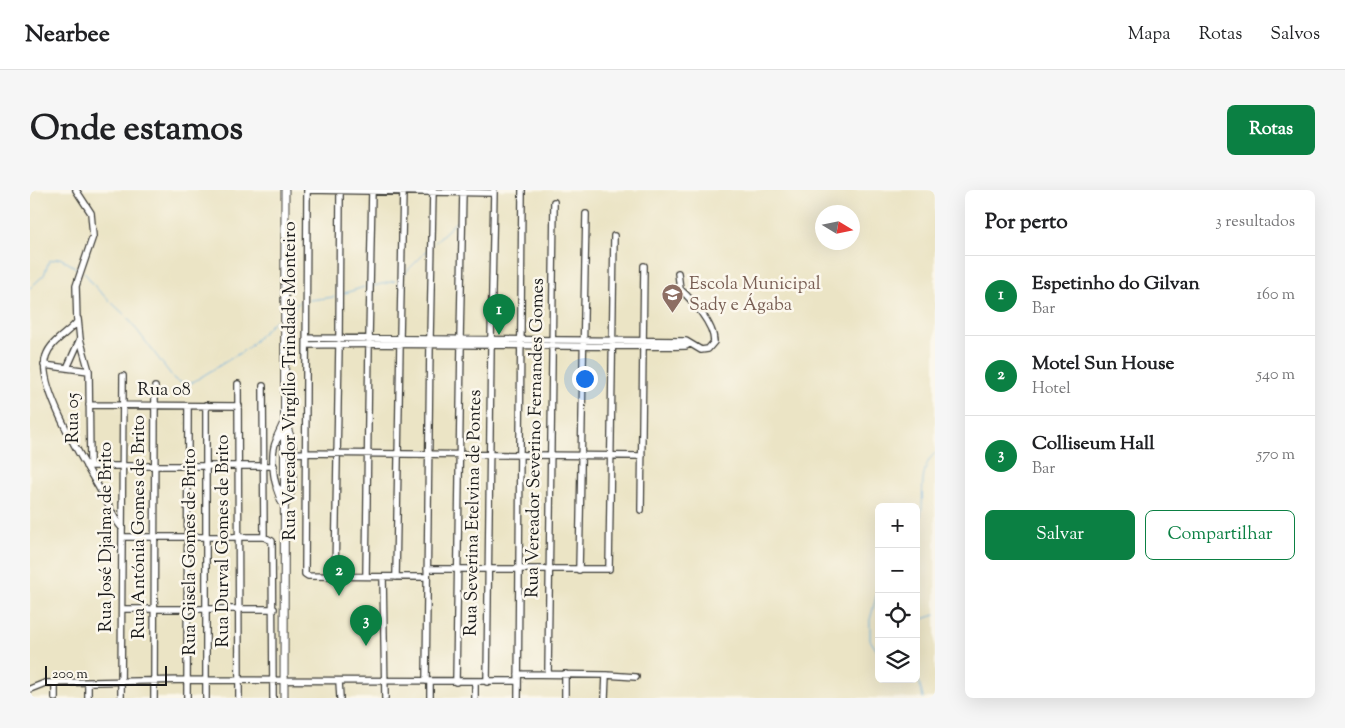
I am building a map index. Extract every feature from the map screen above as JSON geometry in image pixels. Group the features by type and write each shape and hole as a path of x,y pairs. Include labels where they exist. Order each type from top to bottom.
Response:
{"main road":[{"path":"284,698 285,507 288,490 284,438 285,190"},
{"path":"284,422 284,438"},
{"path":"277,488 285,507"}],"street":[{"name":"Rua 05","path":"76,190 91,213 93,236 76,286 80,339 89,371 88,466"},
{"path":"308,190 494,191"},
{"name":"Rua Vereador Virgílio Trindade Monteiro","path":"308,190 304,572 308,576 335,576"},
{"path":"340,190 335,576 427,577"},
{"path":"518,698 522,190"},
{"path":"366,576 372,191"},
{"path":"396,576 403,191"},
{"path":"430,698 428,681 427,569 433,191"},
{"path":"456,682 463,191"},
{"name":"Rua Severina Etelvina de Pontes","path":"487,682 494,191"},
{"name":"Rua Vereador Severino Fernandes Gomes","path":"548,674 554,202"},
{"path":"579,570 586,214"},
{"path":"427,569 608,570 610,565 614,236"},
{"path":"641,510 644,266"},
{"path":"307,342 461,341 522,344 644,344 686,341 701,350 708,349 713,346 714,338 695,302 680,289 678,272"},
{"path":"78,317 74,326 48,350 44,365 53,400 122,528"},
{"path":"67,368 80,339"},
{"path":"44,365 89,371"},
{"name":"Rua José Djalma de Brito","path":"121,698 122,376"},
{"name":"Rua Durval Gomes de Brito","path":"238,384 240,537 239,698"},
{"path":"263,386 264,537"},
{"name":"Rua Antónia Gomes de Brito","path":"154,698 155,387"},
{"name":"Rua 08","path":"89,405 239,406"},
{"path":"186,698 188,406"},
{"name":"Rua Gisela Gomes de Brito","path":"206,406 206,698"},
{"path":"284,438 293,453 288,490 277,488 274,466 284,438"},
{"path":"293,453 642,456"},
{"path":"88,466 274,466"},
{"path":"123,537 264,537 270,539 273,544 273,698"},
{"path":"384,577 384,698"},
{"path":"122,610 188,608 274,609"},
{"path":"518,674 606,674 636,677"},
{"path":"565,674 565,698"},
{"path":"605,698 606,674"},
{"path":"32,688 55,683 187,680 273,682 518,681"},
{"path":"339,681 340,698"},
{"path":"475,682 475,698"},
{"path":"55,683 55,698"},
{"path":"88,683 88,698"}],"waterway":[{"path":"435,242 457,221"},
{"path":"403,275 427,251"},
{"path":"30,288 44,275 49,261 60,258 78,269"},
{"path":"84,272 97,289 127,317 175,380 188,385 248,348 276,319"},
{"path":"373,286 395,281"},
{"path":"342,294 364,287"},
{"path":"310,300 334,297"},
{"path":"292,311 300,301"},
{"path":"920,519 925,470 928,461 935,453"},
{"path":"875,648 870,640 870,620 877,593"},
{"path":"920,624 923,619 935,615"},
{"path":"919,683 923,698"}],"place":[{"name":"Escola Municipal Sady e Ágaba","path":"673,314"},
{"name":"Espetinho do Gilvan","path":"499,335"},
{"name":"Motel Sun House","path":"339,596"},
{"name":"Colliseum Hall","path":"366,646"}]}
